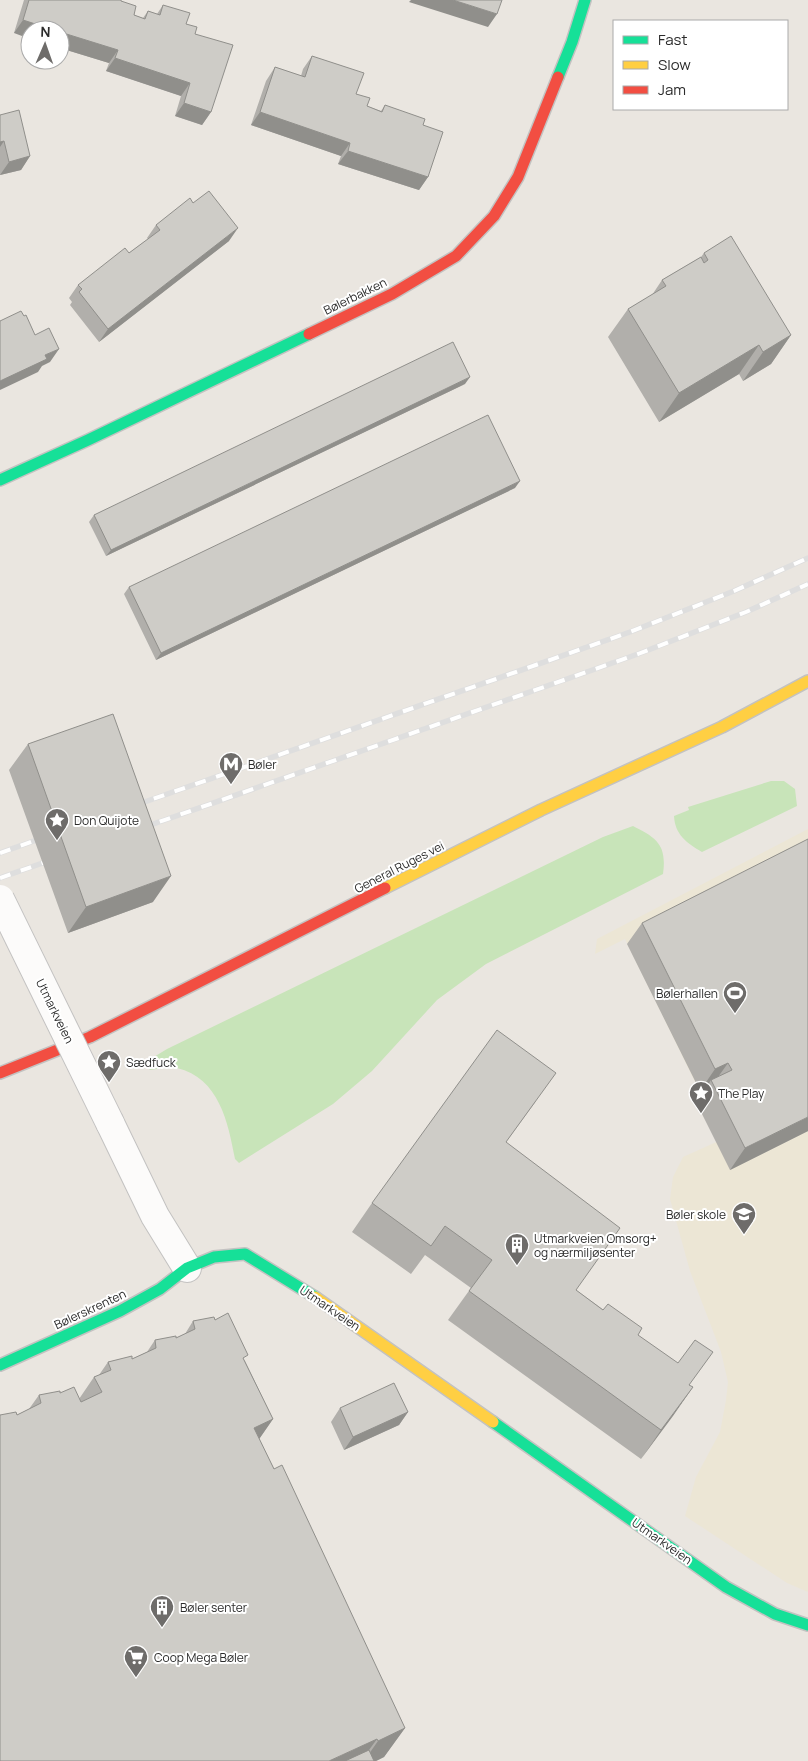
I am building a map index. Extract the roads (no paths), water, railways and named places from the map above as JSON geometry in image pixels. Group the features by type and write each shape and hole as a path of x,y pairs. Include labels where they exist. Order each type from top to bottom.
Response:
{"street":[{"name":"Bølerbakken","path":"0,480 392,294 456,256 494,216 518,177 572,42 585,0"},
{"name":"General Ruges vei","path":"0,1073 90,1037 541,810 722,726 808,681"},
{"name":"Utmarkveien","path":"0,899 155,1216 187,1268 214,1257 245,1254 334,1309 726,1587 775,1614 808,1625"},
{"name":"Bølerskrenten","path":"0,1365 120,1311 160,1289 187,1268"}],"railway":[{"path":"133,806 630,632 734,591 808,558"},
{"path":"139,829 638,654 746,612 808,584"},
{"path":"0,853 48,836"},
{"path":"0,878 57,858"}],"place":[{"name":"Bøler","path":"231,785"},
{"name":"Don Quijote","path":"57,841"},
{"name":"Bølerhallen","path":"735,1014"},
{"name":"Sædfuck","path":"109,1083"},
{"name":"The Play","path":"701,1114"},
{"name":"Bøler skole","path":"744,1235"},
{"name":"Utmarkveien Omsorg+ og nærmiljøsenter","path":"517,1266"},
{"name":"Bøler senter","path":"162,1628"},
{"name":"Coop Mega Bøler","path":"136,1678"}]}
